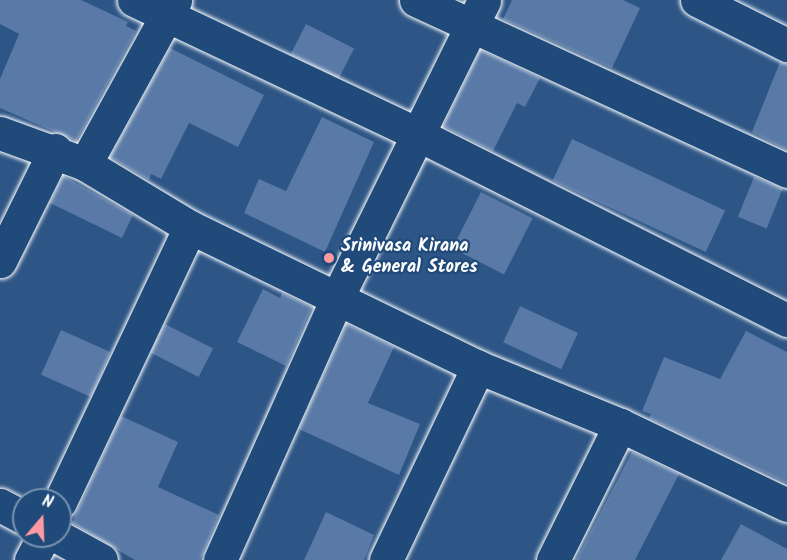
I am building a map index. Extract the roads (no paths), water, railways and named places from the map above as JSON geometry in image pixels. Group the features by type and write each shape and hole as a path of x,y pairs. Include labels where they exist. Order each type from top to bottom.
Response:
{"street":[{"path":"134,0 170,8 787,320"},
{"path":"416,0 478,14 787,171"},
{"path":"697,0 787,45"},
{"path":"86,164 170,8"},
{"path":"220,560 337,298 478,14"},
{"path":"0,134 55,150 86,164 189,227 478,368 620,425 787,505"},
{"path":"0,261 55,150"},
{"path":"67,488 189,227"},
{"path":"386,560 478,368"},
{"path":"552,560 620,425"},
{"path":"72,544 101,560"}],"place":[{"name":"Srinivasa Kirana & General Stores","path":"329,258"}]}
